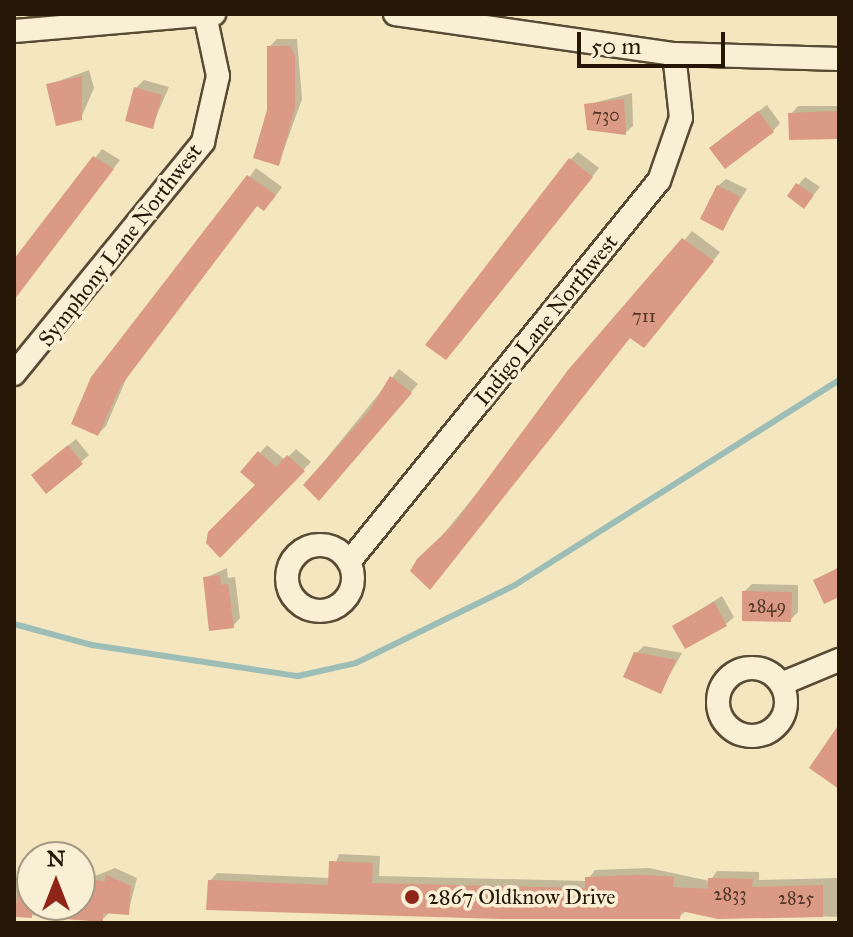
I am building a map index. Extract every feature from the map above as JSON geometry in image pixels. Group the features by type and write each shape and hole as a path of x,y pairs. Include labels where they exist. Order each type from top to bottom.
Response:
{"street":[{"path":"14,31 214,14"},
{"path":"395,14 674,54 839,59"},
{"name":"Symphony Lane Northwest","path":"14,374 203,142 218,76 205,15"},
{"name":"Indigo Lane Northwest","path":"349,562 659,181 681,118 674,54"},
{"path":"781,684 839,660"}],"building":[{"path":"267,46 290,46 295,56 295,108 279,166 253,158 267,110"},
{"path":"82,76 82,120 56,126 46,84"},
{"path":"134,87 162,95 153,129 125,121"},
{"path":"624,99 626,135 587,130 584,104"},
{"path":"758,111 774,132 725,169 709,148"},
{"path":"837,111 838,139 789,140 788,113"},
{"path":"93,156 114,169 14,300 14,259"},
{"path":"569,158 593,177 446,360 425,345"},
{"path":"247,175 276,195 264,211 257,206 120,387 98,436 71,424 91,377"},
{"path":"796,183 814,195 804,209 787,196"},
{"path":"717,185 740,197 723,231 700,219"},
{"path":"682,238 714,261 644,348 630,338 430,590 410,571 417,559 454,524 568,370"},
{"path":"390,376 412,393 319,501 303,485 370,410"},
{"path":"68,445 83,464 46,494 31,475"},
{"path":"258,451 276,467 287,455 305,471 220,558 206,543 208,532 255,485 240,472"},
{"path":"839,568 839,597 824,604 813,580"},
{"path":"220,575 221,585 228,584 234,628 209,631 203,577"},
{"path":"742,591 792,592 791,622 742,621"},
{"path":"714,602 727,626 685,649 672,626"},
{"path":"634,652 676,660 661,694 623,677"},
{"path":"839,724 839,789 809,768"},
{"path":"329,861 373,863 372,883 585,888 585,877 640,875 674,877 673,887 708,889 708,878 753,879 752,887 823,885 823,917 718,919 681,911 680,919 501,919 206,910 208,880 328,885"},
{"path":"106,875 131,886 129,915 103,913 103,922 90,921 96,921 96,880 105,881"}],"waterway":[{"path":"14,624 92,645 298,676 356,663 515,585 839,380"}],"place":[{"name":"2867 Oldknow Drive","path":"412,897"}]}
